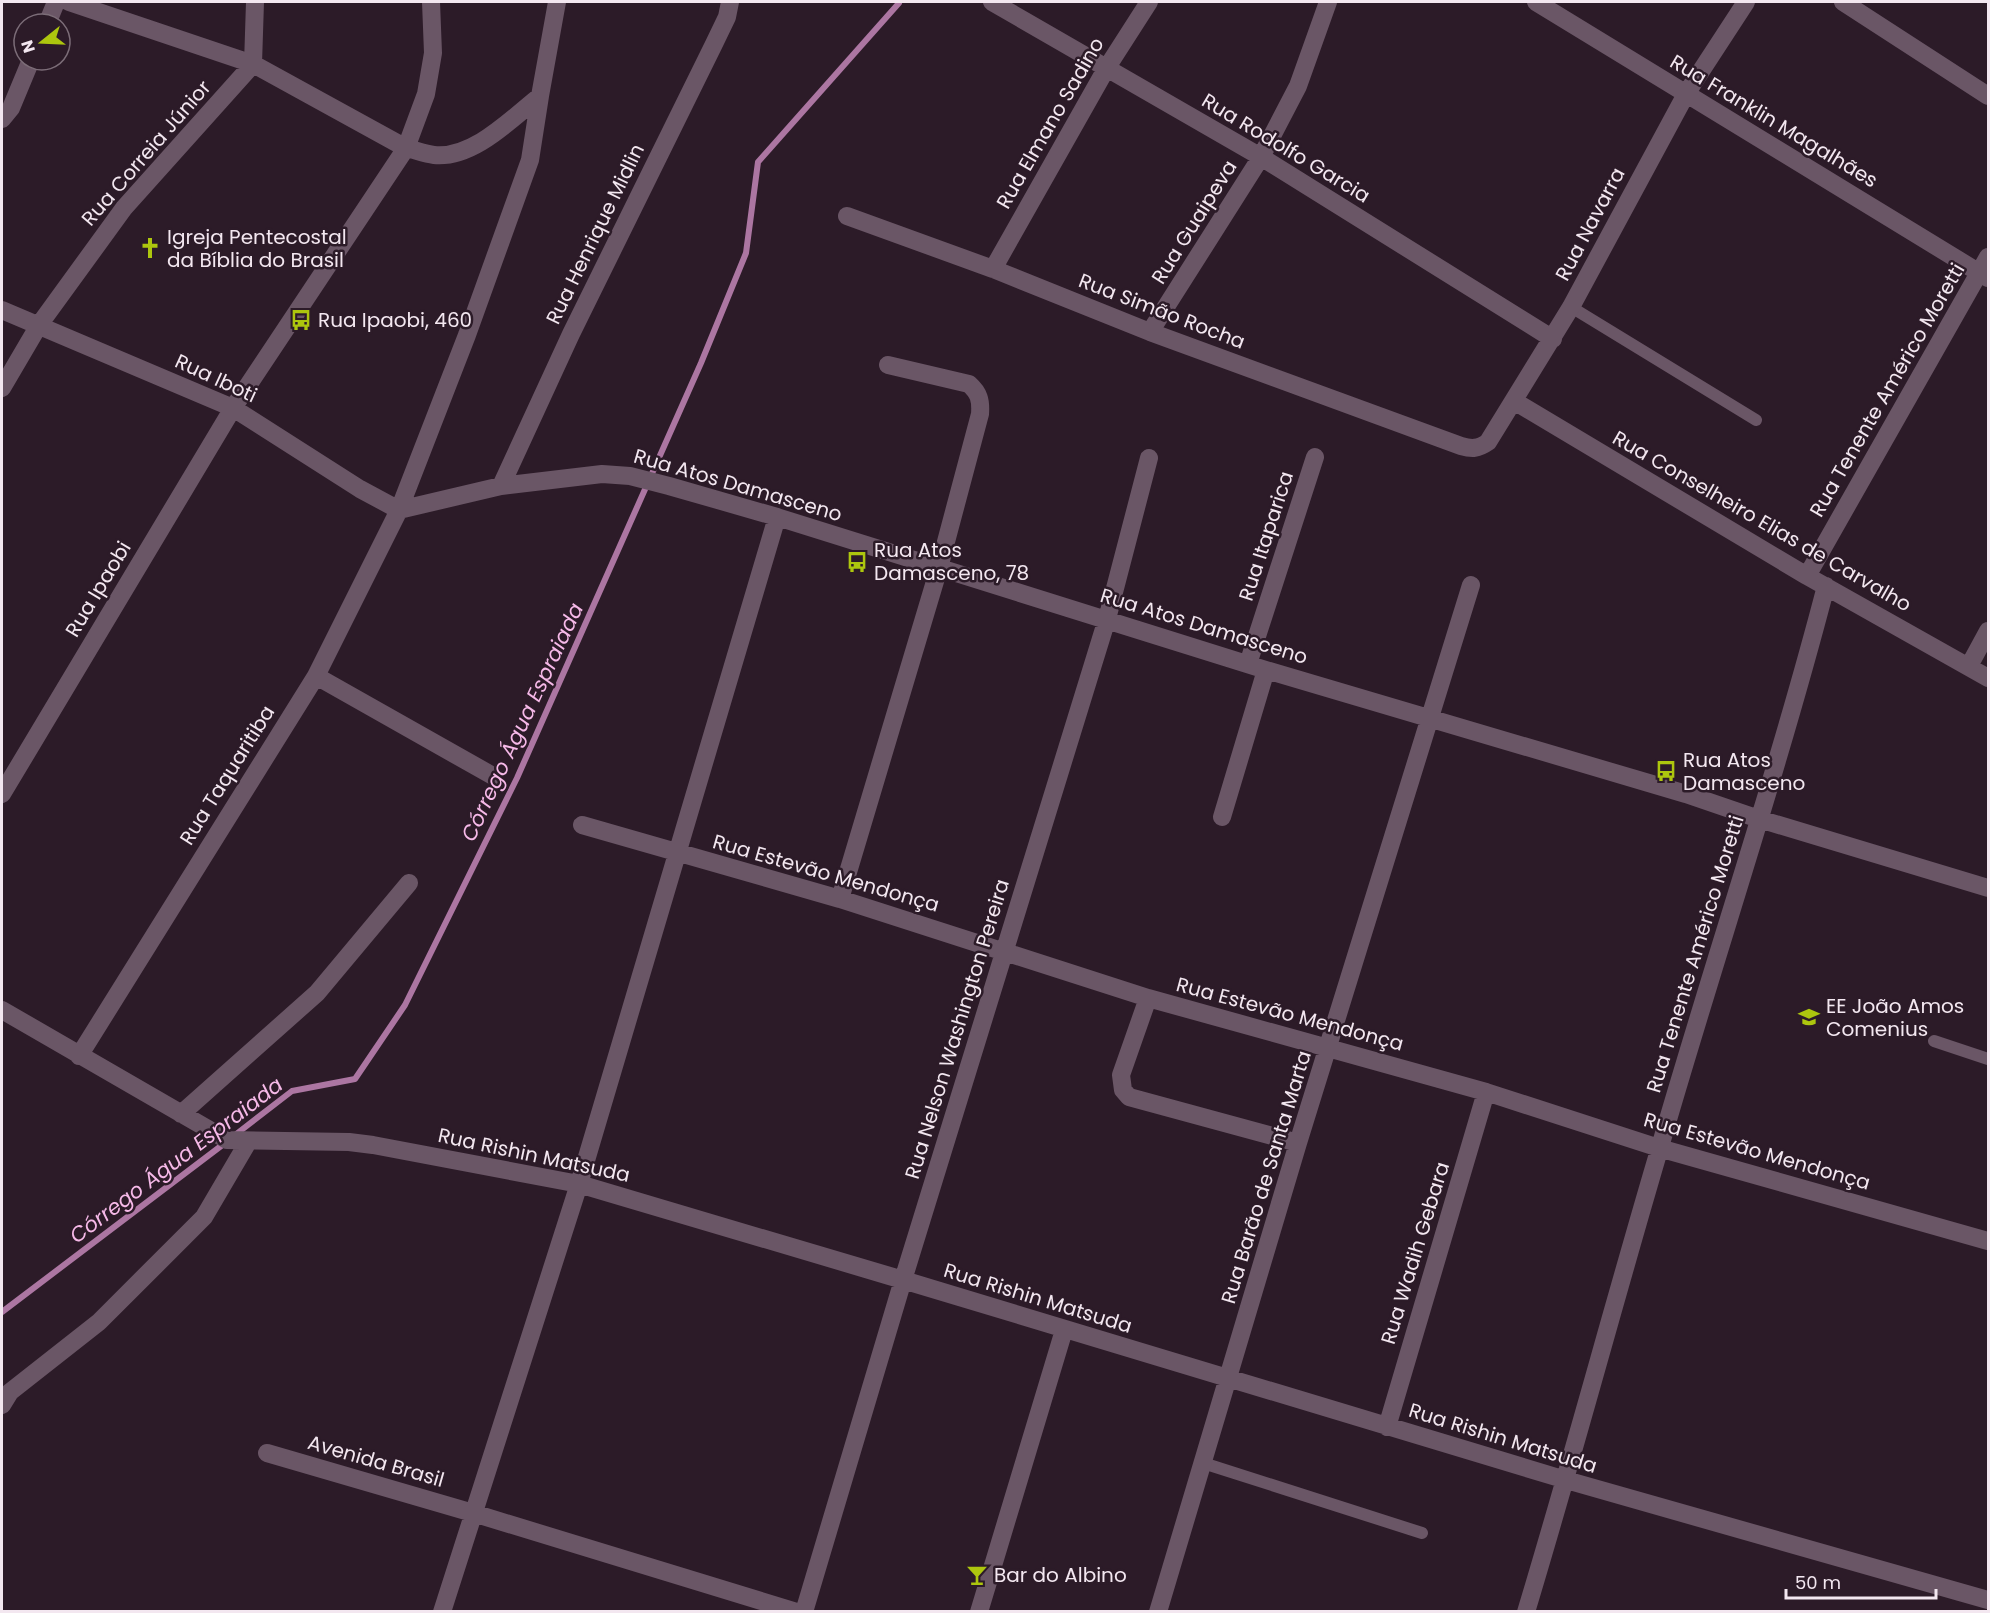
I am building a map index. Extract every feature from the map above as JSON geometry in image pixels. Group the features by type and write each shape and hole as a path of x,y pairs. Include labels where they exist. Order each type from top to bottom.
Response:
{"street":[{"path":"69,2 253,64 406,148 434,155 449,155 476,146 540,96"},
{"path":"253,64 255,2"},
{"name":"Rua Ipaobi","path":"2,794 234,408 406,148 426,94 433,53 431,2"},
{"name":"Rua Taquaritiba","path":"79,1056 316,676 399,510 467,335 530,160 557,2"},
{"name":"Rua Henrique Midlin","path":"501,486 586,301 714,44 730,2"},
{"name":"Rua Rodolfo Garcia","path":"992,2 1261,157 1553,339"},
{"name":"Rua Elmano Sadino","path":"993,269 1106,69 1149,2"},
{"name":"Rua Guaipeva","path":"1150,332 1261,157 1298,86 1328,2"},
{"name":"Rua Franklin Magalhães","path":"1536,2 1686,94 1985,269"},
{"name":"Rua Navarra","path":"1461,446 1473,449 1488,442 1553,339 1686,94 1746,2"},
{"path":"1843,2 1989,96"},
{"name":"Rua Correia Júnior","path":"2,388 39,325 124,208 253,64"},
{"path":"5,110 25,72"},
{"name":"Rua Simão Rocha","path":"847,216 993,269 1150,332 1461,446"},
{"name":"Rua Tenente Américo Moretti","path":"1807,576 1985,269"},
{"name":"Rua Iboti","path":"2,310 234,408 360,489 399,510"},
{"path":"840,898 939,568 980,414 981,401 977,392 969,384 888,365"},
{"name":"Rua Conselheiro Elias de Carvalho","path":"1514,401 1807,576 1989,678"},
{"name":"Rua Itaparica","path":"1248,664 1315,457"},
{"name":"Rua Nelson Washington Pereira","path":"804,1611 903,1280 1107,619 1149,458"},
{"name":"Rua Atos Damasceno","path":"399,510 501,486 602,474 630,477 669,486 777,517 1266,670 1686,794 1759,819 1989,888"},
{"path":"442,1611 579,1184 679,854 777,517"},
{"name":"Rua Barão de Santa Marta","path":"1158,1611 1298,1143 1471,585"},
{"name":"Rua Tenente Américo Moretti","path":"1526,1611 1566,1480 1659,1148 1802,680 1826,586"},
{"path":"1969,666 1989,631"},
{"path":"1222,817 1266,670"},
{"path":"316,676 493,776"},
{"name":"Rua Estevão Mendonça","path":"582,825 840,898 1148,998 1486,1092 1659,1148 1989,1241"},
{"path":"181,1114 316,993 409,883"},
{"path":"1148,998 1121,1076 1123,1090 1129,1097 1298,1143"},
{"name":"Rua Rishin Matsuda","path":"2,1010 227,1140 349,1142 579,1184 1566,1480 1988,1600"},
{"name":"Rua Wadih Gebara","path":"1387,1427 1486,1092"},
{"path":"2,1405 10,1392 99,1322 204,1217 248,1142"},
{"path":"979,1611 1064,1330"},
{"name":"Avenida Brasil","path":"267,1453 797,1611"},
{"path":"1981,1611 1988,1600"}],"lane":[{"path":"1571,307 1756,420"},
{"path":"1934,1041 1989,1059"},
{"path":"1203,1464 1422,1533"}],"waterway":[{"name":"Córrego Água Espraiada","path":"235,1135 292,1091 355,1079 405,1005 517,778 701,363 746,253 758,162 899,3"},
{"name":"Córrego Água Espraiada","path":"2,1312 225,1143"}],"place":[{"name":"Igreja Pentecostal da Bíblia do Brasil","path":"150,248"},
{"name":"Rua Ipaobi, 460","path":"301,320"},
{"name":"Rua Atos Damasceno, 78","path":"857,562"},
{"name":"Rua Atos Damasceno","path":"1666,771"},
{"name":"EE João Amos Comenius","path":"1809,1017"},
{"name":"Bar do Albino","path":"977,1575"}]}
